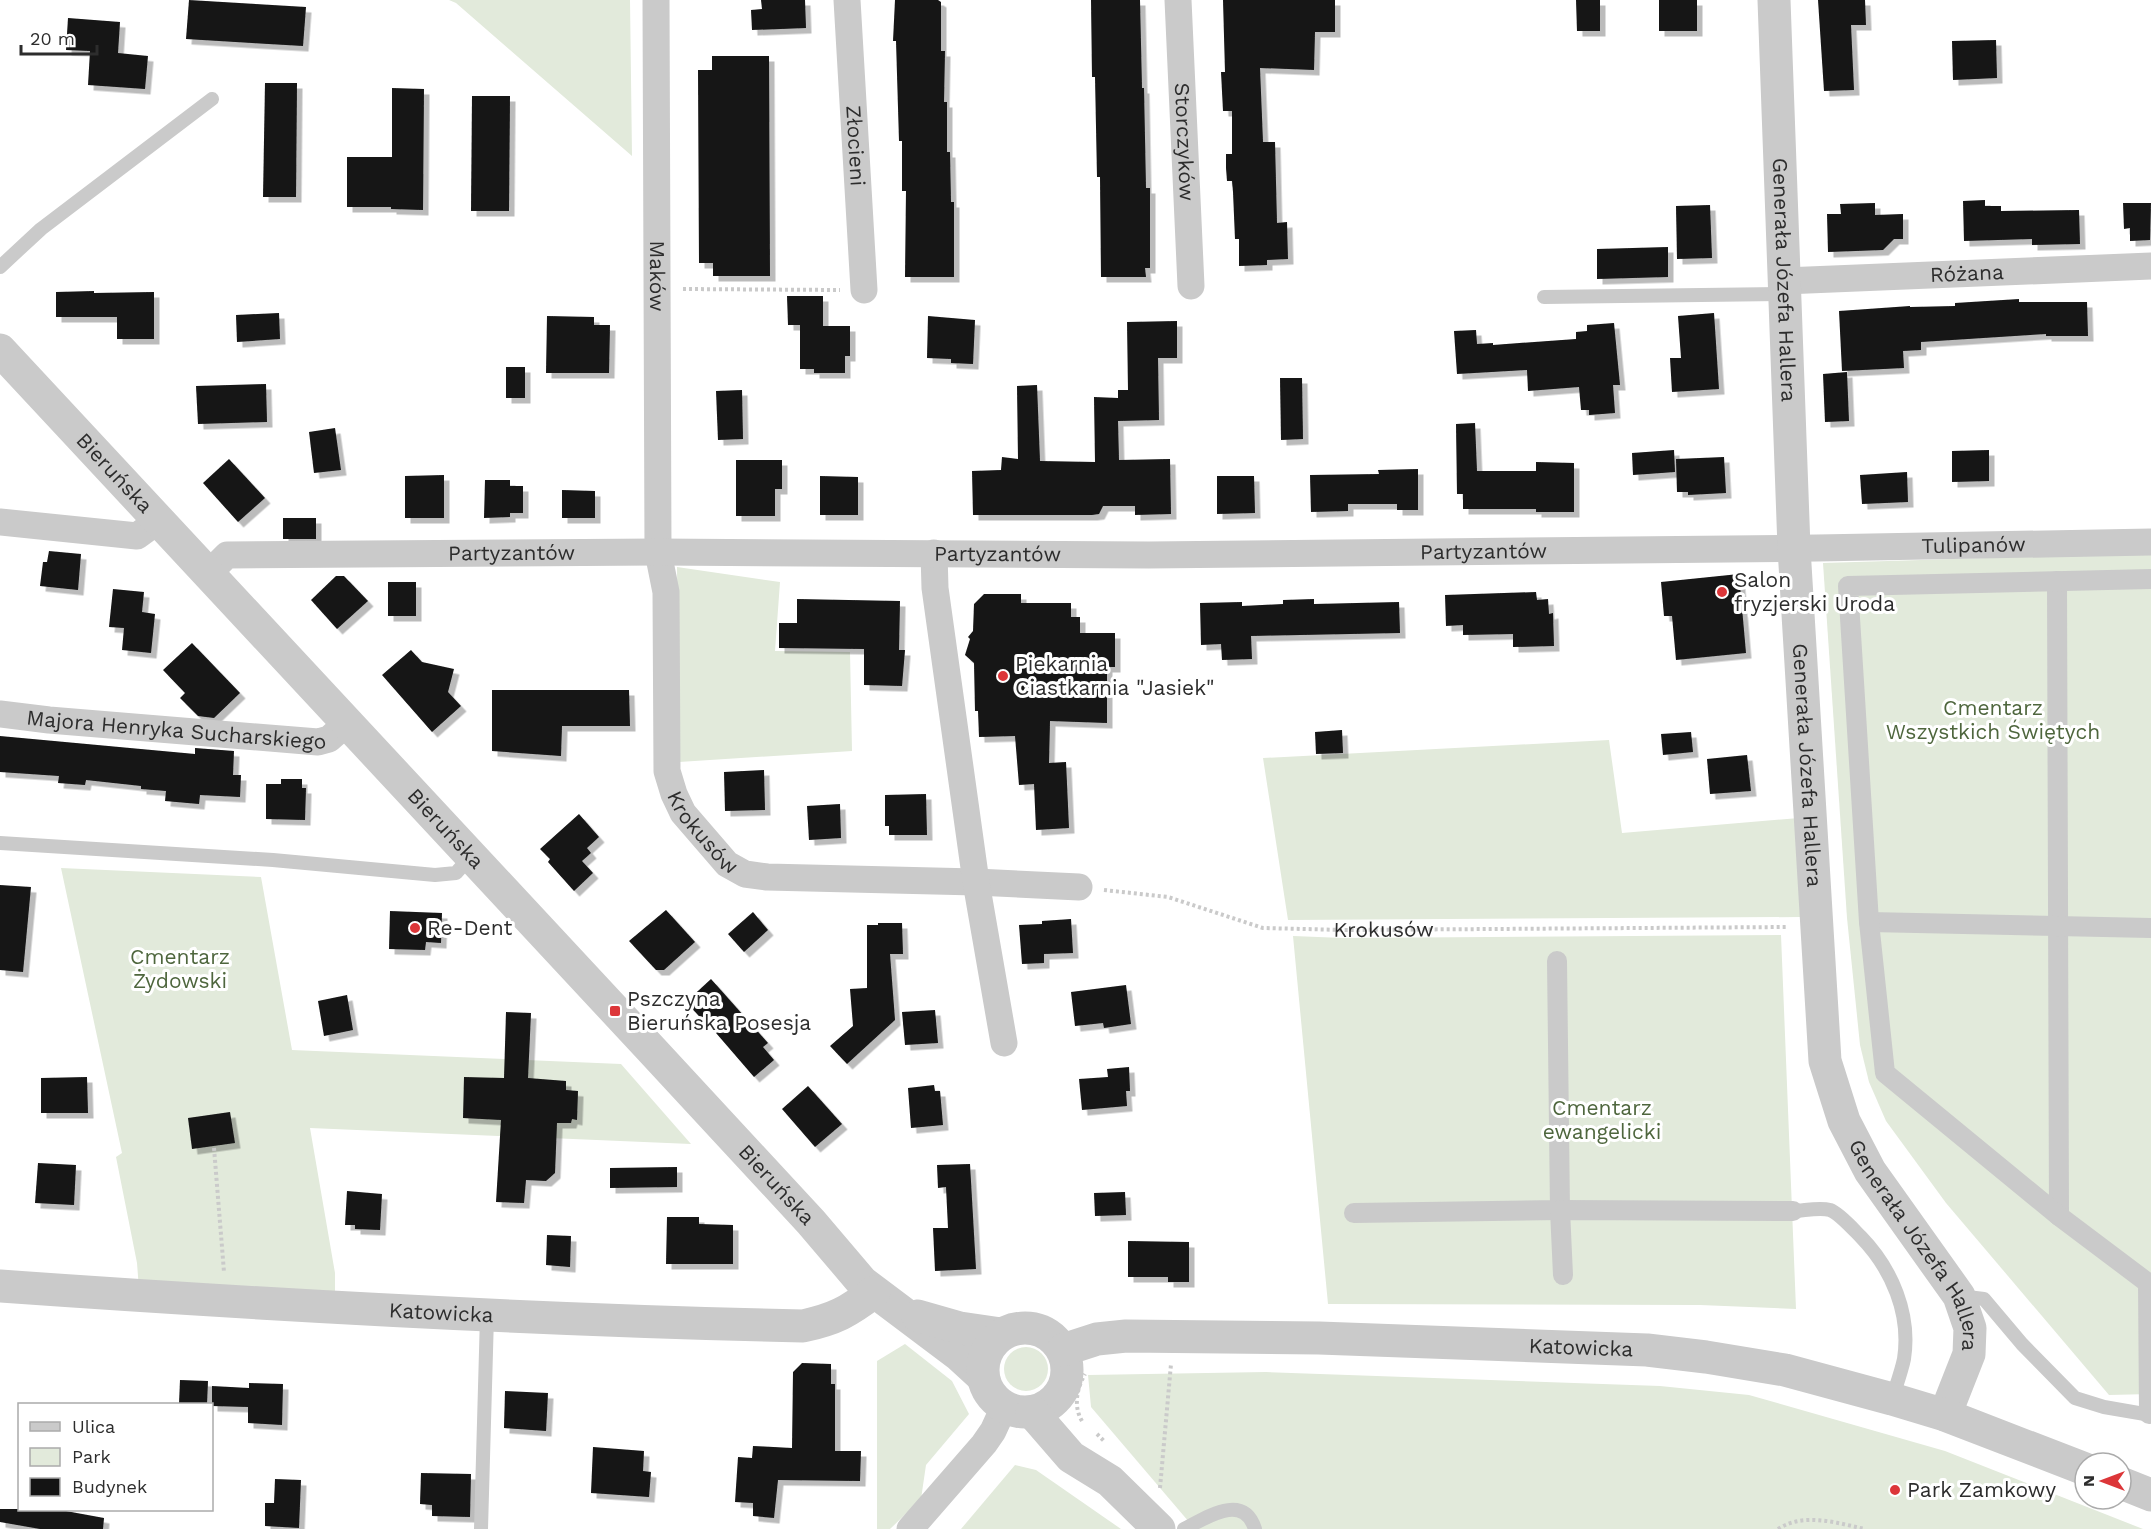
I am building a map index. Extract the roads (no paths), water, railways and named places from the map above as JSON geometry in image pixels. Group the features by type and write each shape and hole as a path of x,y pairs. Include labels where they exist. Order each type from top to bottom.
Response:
{"street":[{"name":"Maków","path":"656,0 658,552"},
{"name":"Złocieni","path":"847,0 864,290"},
{"name":"Storczyków","path":"1178,0 1191,286"},
{"name":"Generała Józefa Hallera","path":"1774,0 1794,548 1825,1061 1844,1121 1870,1171 1959,1296 1970,1328 1969,1354 1945,1415"},
{"name":"Różana","path":"1784,287 2151,267"},
{"name":"Bieruńska","path":"0,350 787,1196 862,1282 959,1355 983,1377"},
{"path":"0,522 137,536 159,520"},
{"name":"Tulipanów","path":"1794,548 2151,542"},
{"name":"Partyzantów","path":"209,573 228,555 658,552 1149,555 1794,548"},
{"name":"Krokusów","path":"658,552 666,592 667,771 683,813 727,864 745,874 767,877 1079,887"},
{"path":"934,553 936,600 976,882 1004,1043"},
{"path":"2150,1415 2149,1283 2059,1216 1885,1073 1869,922 1848,586 2151,579"},
{"path":"2057,581 2059,1216"},
{"name":"Majora Henryka Sucharskiego","path":"0,714 318,742 329,739 347,723"},
{"path":"1869,922 2151,928"},
{"path":"1557,961 1563,1275"},
{"path":"1354,1213 1560,1210 1792,1211"},
{"name":"Katowicka","path":"0,1286 224,1302 487,1316 802,1326 829,1320 851,1310 884,1300"},
{"name":"Bieruńska","path":"884,1300 960,1328 1002,1334"},
{"path":"910,1529 988,1437 1031,1406 1063,1388 1067,1376 1067,1363 1063,1350 1054,1339 1042,1331 1029,1327 1015,1328 1002,1334 990,1346 983,1361 983,1377 994,1400 1031,1406 1071,1457 1110,1481 1159,1529"},
{"name":"Katowicka","path":"1063,1350 1097,1339 1126,1336 1319,1338 1647,1350 1785,1370 1945,1415 2073,1464"}],"lane":[{"path":"0,267 41,229 212,99"},
{"path":"1544,297 1784,287"},
{"path":"0,843 261,859 435,875 456,873 471,855"},
{"path":"1792,1211 1830,1210 1875,1252 1891,1279 1902,1308 1905,1335 1904,1358 1892,1399"},
{"path":"1959,1296 1984,1299 2022,1344 2075,1398 2104,1407 2150,1415"},
{"path":"481,1529 487,1316"},
{"path":"1184,1529 1217,1512 1228,1509 1241,1512 1252,1521 1255,1529"}],"place":[{"name":"Salon fryzjerski Uroda","path":"1722,592"},
{"name":"Piekarnia Ciastkarnia \"Jasiek\"","path":"1003,676"},
{"name":"Re-Dent","path":"415,928"},
{"name":"Pszczyna Bieruńska Posesja","path":"615,1011"},
{"name":"Park Zamkowy","path":"1895,1490"}],"park label":[{"name":"Cmentarz Wszystkich Świętych","path":"1993,720"},
{"name":"Cmentarz Żydowski","path":"180,969"},
{"name":"Cmentarz ewangelicki","path":"1602,1120"}]}
